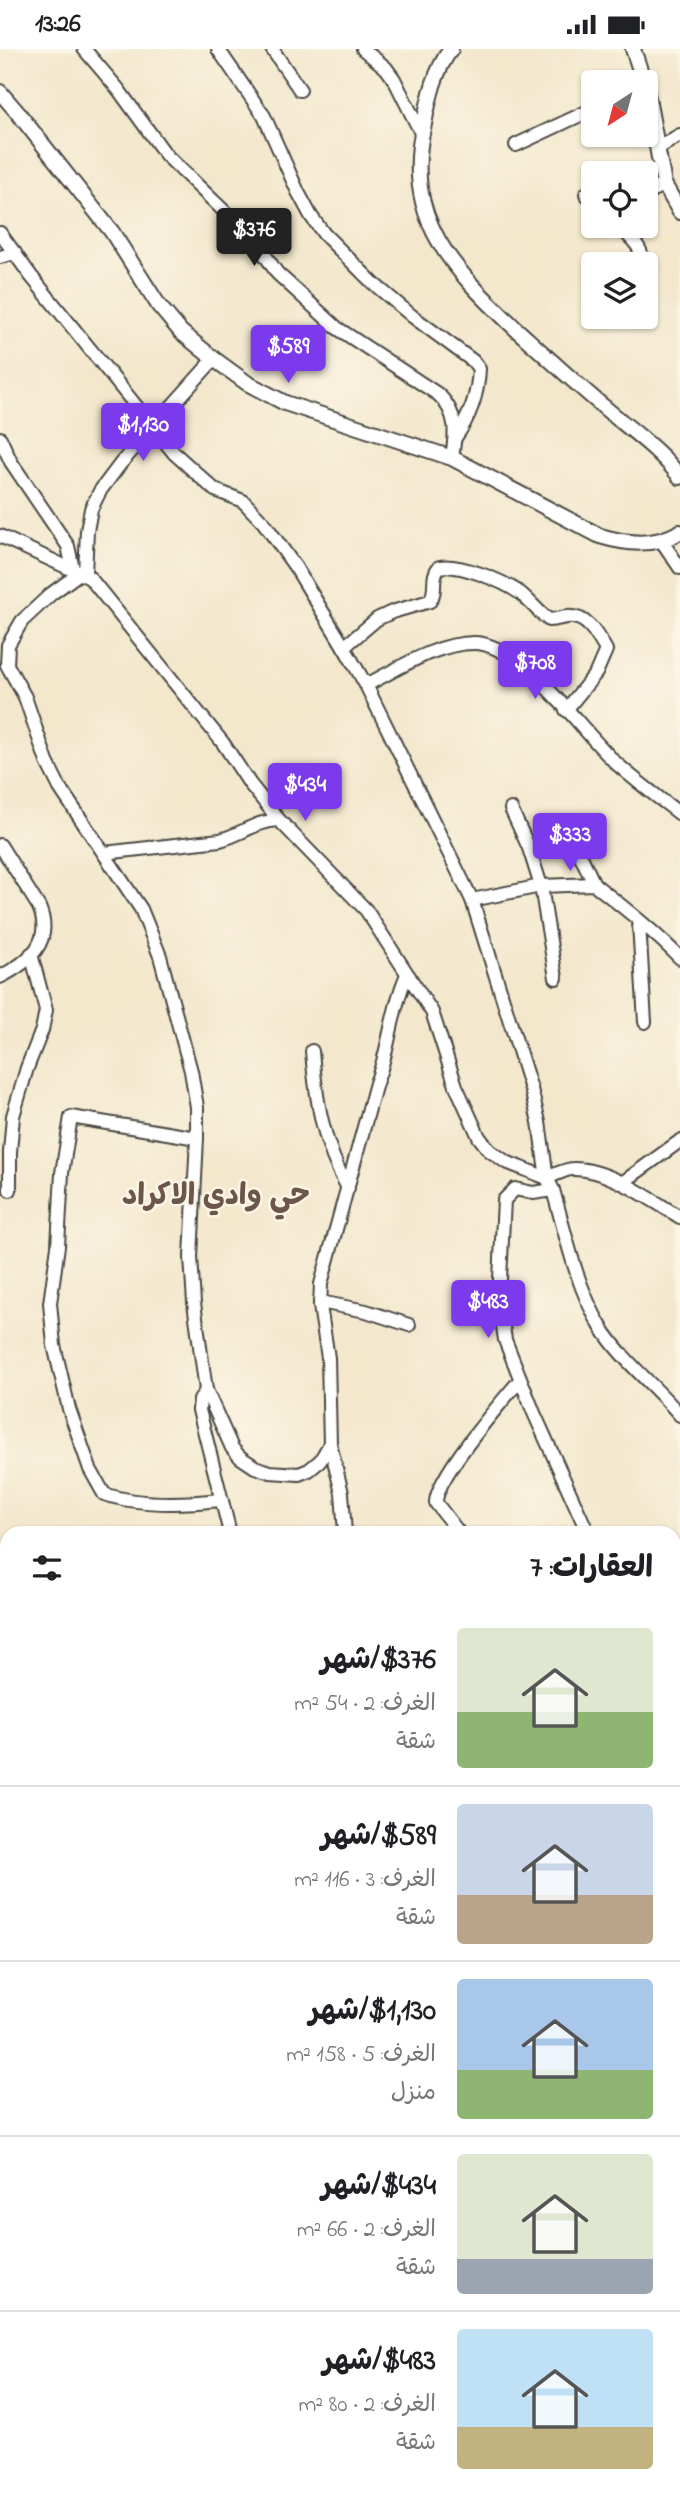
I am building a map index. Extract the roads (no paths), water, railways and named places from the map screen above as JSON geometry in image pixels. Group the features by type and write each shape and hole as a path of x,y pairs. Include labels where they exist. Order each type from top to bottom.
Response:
{"street":[{"path":"84,49 118,89 166,155 257,243 277,273 337,328 439,394 452,409 455,422 452,458"},
{"path":"218,49 264,116 305,204 324,234 373,283 480,369 477,393 463,427 455,438"},
{"path":"272,49 300,90"},
{"path":"363,49 386,68 394,79 421,133"},
{"path":"451,49 436,78 421,133 419,175 422,203 435,236 455,267 578,386 648,444 680,477"},
{"path":"633,49 640,70"},
{"path":"0,92 112,232 159,306 181,331 247,383 285,403 452,458 600,536 625,544 661,540 680,532"},
{"path":"516,145 581,115"},
{"path":"659,148 680,135"},
{"path":"658,143 664,184 680,212"},
{"path":"658,187 664,184"},
{"path":"0,233 174,453 215,490 243,501 251,508 296,568 344,646 472,900 531,1089 550,1184 575,1267 591,1309 602,1329 680,1415"},
{"path":"630,238 641,252"},
{"path":"0,257 15,253"},
{"path":"214,359 121,463 100,491 91,509 80,572 22,621 8,645 7,665 25,697 47,762 60,788 141,909 160,956 191,1071 197,1107 191,1257 194,1303 206,1390 232,1448 256,1467 285,1474 299,1474 320,1461 330,1444"},
{"path":"0,438 11,462 68,546 80,572"},
{"path":"0,536 90,578 223,743 250,784 279,820 366,910 432,1012 456,1086 489,1150 506,1162 550,1184"},
{"path":"661,540 680,568"},
{"path":"344,646 377,619 430,601 434,596 434,576 439,567 453,567 499,581 521,594 549,620 569,617 593,627 606,650 596,673 566,710"},
{"path":"366,685 417,659 447,648 470,643 482,643 498,648 529,671 616,763 680,814"},
{"path":"511,809 529,848 541,886 556,978"},
{"path":"104,853 220,840 238,835 262,821 279,820"},
{"path":"0,845 43,916 43,940 31,954 0,977"},
{"path":"577,848 594,884 662,939 680,958"},
{"path":"472,900 541,886 594,884"},
{"path":"639,923 645,1022"},
{"path":"10,1190 13,1116 42,1030 46,1010 31,954"},
{"path":"344,1526 342,1493 330,1444 327,1342 320,1302 321,1284 391,1034 398,996 406,977 409,976"},
{"path":"312,1051 323,1132 336,1168 348,1188"},
{"path":"197,1138 71,1117 62,1173 58,1246 51,1303 54,1345 69,1409 90,1469 104,1494 136,1500 187,1503 220,1500"},
{"path":"622,1184 680,1141"},
{"path":"585,1526 505,1340 499,1299 504,1200 515,1189 533,1193 571,1169 591,1172 622,1184 680,1217"},
{"path":"320,1302 366,1311 409,1325"},
{"path":"454,1526 436,1503 440,1485 520,1380"},
{"path":"206,1390 200,1400 199,1410 228,1526"}],"district":[{"name":"حي وادي الاكراد","path":"216,1197"}]}
